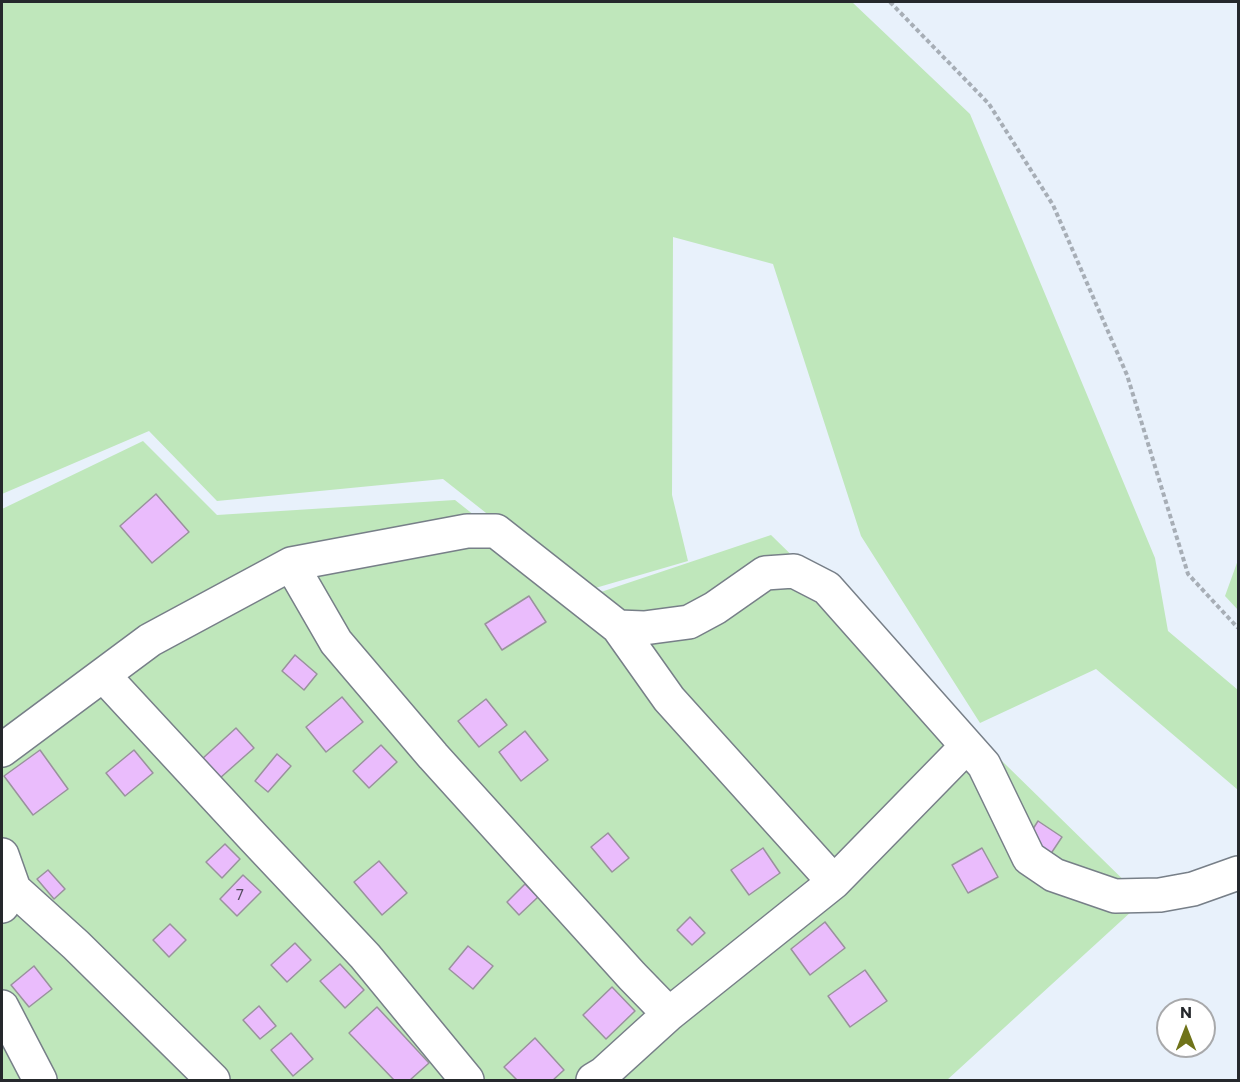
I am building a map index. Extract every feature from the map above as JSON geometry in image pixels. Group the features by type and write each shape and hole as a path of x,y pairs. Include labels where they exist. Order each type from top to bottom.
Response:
{"lane":[{"path":"2,750 150,640 291,564 467,531 496,531 618,627 669,699 834,882"},
{"path":"291,564 336,642 433,756 669,1014"},
{"path":"618,627 644,628 689,622 715,608 765,573 794,571 827,588 984,765 1029,858 1054,875 1114,896 1160,895 1192,889 1239,873"},
{"path":"103,675 365,956 467,1080"},
{"path":"593,1080 603,1074 669,1014 834,882 967,746"},
{"path":"2,855 8,898 76,945 213,1080"},
{"path":"2,1007 40,1080"}],"path":[{"path":"890,2 989,104 1053,205 1127,375 1188,574 1239,628"}],"green space":[{"path":"2,2 852,2 970,114 1155,558 1168,631 1238,690 1238,790 1096,669 980,723 861,536 773,264 673,237 672,495 688,561 585,591 443,479 217,501 149,431 2,494"},
{"path":"143,441 217,515 455,500 580,599 771,535 1144,900 947,1080 2,1080 2,509"},
{"path":"1238,560 1238,610 1225,596"}],"building":[{"path":"156,494 189,532 152,563 120,526"},
{"path":"529,596 546,622 502,650 485,624"},
{"path":"295,655 317,674 304,690 282,671"},
{"path":"342,697 363,722 326,752 306,727"},
{"path":"486,699 507,725 479,747 458,721"},
{"path":"236,728 254,748 220,778 202,759"},
{"path":"525,731 548,760 521,781 499,752"},
{"path":"381,745 397,762 369,788 353,771"},
{"path":"40,750 68,789 33,815 4,776"},
{"path":"134,750 153,773 125,796 106,773"},
{"path":"277,754 291,766 268,792 255,781"},
{"path":"1038,821 1062,837 1050,855 1026,840"},
{"path":"608,833 629,858 612,872 591,847"},
{"path":"225,844 240,859 222,878 206,862"},
{"path":"763,848 780,873 749,895 731,870"},
{"path":"982,848 998,877 968,893 952,865"},
{"path":"379,861 407,893 382,915 354,882"},
{"path":"48,870 65,889 54,899 37,879"},
{"path":"243,875 261,892 237,916 220,899"},
{"path":"525,884 538,897 519,915 507,902"},
{"path":"690,917 705,933 692,945 677,930"},
{"path":"825,922 845,948 810,975 791,949"},
{"path":"170,924 186,940 169,957 153,940"},
{"path":"295,943 311,960 287,982 271,965"},
{"path":"468,946 493,966 473,989 449,969"},
{"path":"340,964 364,990 345,1008 320,981"},
{"path":"34,966 52,989 29,1007 11,985"},
{"path":"865,970 887,1001 850,1027 828,996"},
{"path":"612,987 635,1011 606,1039 583,1015"},
{"path":"259,1006 276,1026 260,1039 243,1020"},
{"path":"377,1007 429,1063 410,1080 394,1080 349,1033"},
{"path":"291,1033 313,1059 293,1076 271,1050"},
{"path":"535,1038 564,1070 553,1080 517,1080 504,1067"}]}
